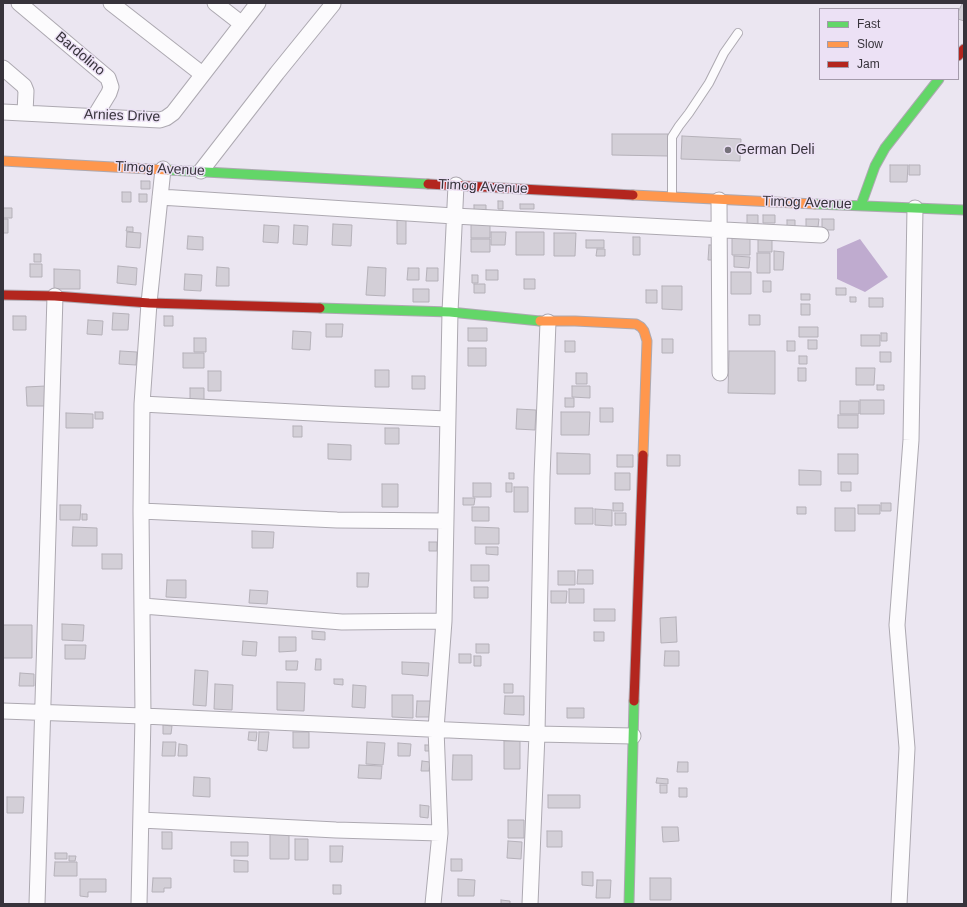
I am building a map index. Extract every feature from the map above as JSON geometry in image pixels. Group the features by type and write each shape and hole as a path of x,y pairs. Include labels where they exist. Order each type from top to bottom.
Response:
{"street":[{"name":"Bardolino","path":"19,3 108,78 111,87 109,93 95,116"},
{"path":"111,3 202,74"},
{"path":"215,3 242,24"},
{"name":"Arnies Drive","path":"3,112 160,120 166,118 173,113 258,3"},
{"path":"201,172 277,73 333,4"},
{"path":"3,68 24,86 26,91 25,113"},
{"path":"861,205 875,166 885,148 938,80"},
{"name":"Timog Avenue","path":"3,160 719,200 964,210"},
{"path":"139,904 143,716 141,511 142,404 149,303 163,169"},
{"path":"433,904 440,832 436,729 444,621 447,419 456,185"},
{"path":"160,197 454,216 821,235"},
{"path":"719,200 720,373"},
{"path":"899,904 907,748 897,625 911,440 915,208"},
{"path":"3,295 55,296 149,303 450,312 548,322 576,321 636,324 644,331 647,341 633,736 629,904"},
{"path":"37,904 44,713 55,296"},
{"path":"530,904 537,734 542,477 548,322"},
{"path":"142,404 447,419"},
{"path":"141,511 338,520 446,521"},
{"path":"143,606 342,622 444,621"},
{"path":"3,712 143,716 537,734 633,736"},
{"path":"141,820 336,830 440,832"}],"lane":[{"path":"672,197 672,137 709,83 724,53 738,33"}],"shaded area":[{"path":"860,239 888,277 865,292 837,279 837,249"}],"building":[{"path":"962,4 964,5 964,21 959,19 959,10"},
{"path":"612,134 668,134 668,156 612,155"},
{"path":"682,136 741,139 740,161 681,159"},
{"path":"890,165 908,165 907,182 890,182"},
{"path":"909,165 920,165 920,175 909,175"},
{"path":"141,181 150,181 150,189 141,189"},
{"path":"122,192 131,192 131,202 122,202"},
{"path":"139,194 147,194 147,202 139,202"},
{"path":"498,201 503,201 503,209 498,209"},
{"path":"520,204 534,204 534,209 520,209"},
{"path":"474,205 486,205 486,214 474,214"},
{"path":"3,208 12,208 12,218 3,218"},
{"path":"747,215 758,215 758,224 747,224"},
{"path":"763,215 775,215 775,223 763,223"},
{"path":"3,219 8,219 8,233 3,233"},
{"path":"806,219 819,219 818,227 806,227"},
{"path":"822,219 834,219 834,230 822,230"},
{"path":"397,220 406,220 406,244 397,244"},
{"path":"787,220 795,220 795,228 787,228"},
{"path":"471,222 490,222 490,238 471,238"},
{"path":"333,224 352,225 351,246 332,245"},
{"path":"264,225 279,226 278,243 263,242"},
{"path":"294,225 308,226 307,245 293,244"},
{"path":"127,227 133,227 133,232 126,231"},
{"path":"127,232 141,233 140,248 126,247"},
{"path":"491,232 506,232 505,245 491,245"},
{"path":"516,232 544,232 544,255 516,255"},
{"path":"554,233 576,233 575,256 554,256"},
{"path":"188,236 203,237 203,250 187,249"},
{"path":"758,236 772,236 772,252 758,252"},
{"path":"633,237 640,237 640,255 633,255"},
{"path":"732,238 750,238 750,255 732,255"},
{"path":"471,239 490,239 490,252 471,252"},
{"path":"586,240 604,240 604,248 586,248"},
{"path":"709,245 718,245 718,260 708,260"},
{"path":"597,249 605,249 605,256 596,256"},
{"path":"774,251 784,252 783,270 774,270"},
{"path":"757,253 770,253 770,273 757,273"},
{"path":"34,254 41,254 41,262 34,262"},
{"path":"734,256 750,257 749,268 734,267"},
{"path":"30,264 42,264 42,277 30,277"},
{"path":"118,266 137,268 136,285 117,283"},
{"path":"217,267 229,268 229,286 216,286"},
{"path":"368,267 386,268 385,296 366,295"},
{"path":"408,268 419,268 419,280 407,280"},
{"path":"427,268 438,268 438,281 426,281"},
{"path":"54,269 80,270 80,289 54,289"},
{"path":"486,270 498,270 498,280 486,280"},
{"path":"731,272 751,272 751,294 731,294"},
{"path":"185,274 202,275 201,291 184,290"},
{"path":"472,275 478,275 478,283 472,283"},
{"path":"524,279 535,279 535,289 524,289"},
{"path":"763,281 771,281 771,292 763,292"},
{"path":"474,284 485,284 485,293 474,293"},
{"path":"662,286 682,286 682,310 662,309"},
{"path":"836,288 846,288 846,295 836,295"},
{"path":"413,289 429,289 429,302 413,302"},
{"path":"646,290 657,290 657,303 646,303"},
{"path":"801,294 810,294 810,300 801,300"},
{"path":"850,297 856,297 856,302 850,302"},
{"path":"869,298 883,298 883,307 869,307"},
{"path":"801,304 810,304 810,315 801,315"},
{"path":"113,313 129,314 128,330 112,330"},
{"path":"749,315 760,315 760,325 749,325"},
{"path":"13,316 26,316 26,330 13,330"},
{"path":"164,316 173,316 173,326 164,326"},
{"path":"88,320 103,321 102,335 87,334"},
{"path":"326,324 343,324 342,337 326,337"},
{"path":"799,327 818,327 818,337 799,337"},
{"path":"468,328 487,328 487,341 468,341"},
{"path":"293,331 311,332 310,350 292,349"},
{"path":"881,333 887,333 887,341 881,341"},
{"path":"861,335 880,335 880,346 861,346"},
{"path":"194,338 206,338 206,352 194,352"},
{"path":"662,339 673,339 673,353 662,353"},
{"path":"808,340 817,340 817,349 808,349"},
{"path":"565,341 575,341 575,352 565,352"},
{"path":"787,341 795,341 795,351 787,351"},
{"path":"468,348 486,348 486,366 468,366"},
{"path":"120,351 137,352 136,365 119,364"},
{"path":"729,351 775,351 775,394 728,393"},
{"path":"880,352 891,352 891,362 880,362"},
{"path":"183,353 204,353 204,368 183,368"},
{"path":"799,356 807,356 807,364 799,364"},
{"path":"798,368 806,368 806,381 798,381"},
{"path":"856,368 875,368 874,385 856,385"},
{"path":"375,370 389,370 389,387 375,387"},
{"path":"208,371 221,371 221,391 208,391"},
{"path":"576,373 587,373 587,384 576,384"},
{"path":"412,376 425,376 425,389 412,389"},
{"path":"877,385 884,385 884,390 877,390"},
{"path":"46,386 46,406 27,406 26,387"},
{"path":"572,386 590,386 590,398 572,397"},
{"path":"190,388 204,388 204,400 190,399"},
{"path":"565,398 574,398 574,407 565,407"},
{"path":"860,400 884,400 884,414 860,414"},
{"path":"840,401 859,401 859,414 840,414"},
{"path":"600,408 613,408 613,422 600,422"},
{"path":"517,409 536,410 535,430 516,429"},
{"path":"95,412 103,412 103,419 95,419"},
{"path":"561,412 590,412 589,435 561,435"},
{"path":"66,413 93,414 93,428 66,428"},
{"path":"838,415 858,415 858,428 838,428"},
{"path":"293,426 302,426 302,437 293,437"},
{"path":"385,428 399,428 399,444 385,444"},
{"path":"328,444 351,445 351,460 328,459"},
{"path":"557,453 590,454 590,474 557,474"},
{"path":"838,454 858,454 858,474 838,474"},
{"path":"617,455 633,455 633,467 617,467"},
{"path":"667,455 680,455 680,466 667,466"},
{"path":"799,470 821,471 821,485 799,485"},
{"path":"509,473 514,473 514,479 509,479"},
{"path":"615,473 630,473 630,490 615,490"},
{"path":"841,482 851,482 851,491 841,491"},
{"path":"473,483 491,483 491,497 473,497"},
{"path":"506,483 512,483 512,492 506,492"},
{"path":"382,484 398,484 398,507 382,507"},
{"path":"514,487 528,487 528,512 514,512"},
{"path":"463,498 475,498 474,505 463,505"},
{"path":"613,503 623,503 623,511 613,511"},
{"path":"881,503 891,503 891,511 881,511"},
{"path":"60,505 81,505 80,520 60,520"},
{"path":"858,505 880,505 880,514 858,514"},
{"path":"472,507 489,507 489,521 472,521"},
{"path":"797,507 806,507 806,514 797,514"},
{"path":"575,508 593,508 593,524 575,524"},
{"path":"835,508 855,508 855,531 835,531"},
{"path":"595,509 612,510 612,526 595,525"},
{"path":"615,513 626,513 626,525 615,525"},
{"path":"82,514 87,514 87,520 82,520"},
{"path":"73,527 97,528 97,546 72,546"},
{"path":"475,527 499,528 499,544 475,544"},
{"path":"252,531 274,532 273,548 252,548"},
{"path":"429,542 437,542 437,551 429,551"},
{"path":"486,547 498,547 498,555 486,554"},
{"path":"102,554 122,554 122,569 102,569"},
{"path":"471,565 489,565 489,581 471,581"},
{"path":"578,570 593,570 593,584 577,584"},
{"path":"558,571 575,571 575,585 558,585"},
{"path":"357,573 369,573 368,587 357,587"},
{"path":"167,580 186,580 186,598 166,597"},
{"path":"474,587 488,587 488,598 474,598"},
{"path":"569,589 584,589 584,603 569,603"},
{"path":"250,590 268,591 267,604 249,603"},
{"path":"551,591 567,591 566,603 551,603"},
{"path":"594,609 615,609 615,621 594,621"},
{"path":"676,617 677,642 661,643 660,618"},
{"path":"62,624 84,625 83,641 62,640"},
{"path":"3,625 32,625 32,658 3,658"},
{"path":"312,631 325,632 325,640 312,639"},
{"path":"594,632 604,632 604,641 594,641"},
{"path":"279,637 296,637 296,651 279,652"},
{"path":"243,641 257,642 256,656 242,655"},
{"path":"476,644 489,644 489,653 476,653"},
{"path":"65,645 86,645 85,659 65,659"},
{"path":"665,651 679,651 679,666 664,666"},
{"path":"459,654 471,654 471,663 459,663"},
{"path":"474,656 481,656 481,666 474,666"},
{"path":"316,659 321,659 321,670 315,670"},
{"path":"286,661 298,661 297,670 286,670"},
{"path":"402,662 429,663 428,676 402,674"},
{"path":"195,670 208,671 206,706 193,705"},
{"path":"20,673 34,674 34,686 19,686"},
{"path":"334,679 343,679 343,685 334,684"},
{"path":"277,682 305,683 304,711 277,710"},
{"path":"215,684 233,685 232,710 214,709"},
{"path":"504,684 513,684 513,693 504,693"},
{"path":"353,685 366,686 365,708 352,707"},
{"path":"392,695 413,695 413,718 392,717"},
{"path":"505,696 524,696 524,715 504,714"},
{"path":"417,701 433,701 433,717 416,717"},
{"path":"567,708 584,708 584,718 567,718"},
{"path":"163,725 172,726 171,734 163,734"},
{"path":"249,732 257,732 256,741 248,740"},
{"path":"259,732 269,732 267,751 258,750"},
{"path":"293,732 309,732 309,748 293,748"},
{"path":"504,741 520,741 520,769 504,769"},
{"path":"163,742 176,742 175,756 162,756"},
{"path":"367,742 385,743 383,765 366,764"},
{"path":"398,743 411,744 410,756 398,756"},
{"path":"179,744 187,745 187,756 178,756"},
{"path":"425,745 431,745 431,751 425,751"},
{"path":"453,755 472,755 472,780 452,780"},
{"path":"422,761 430,762 429,771 421,771"},
{"path":"678,762 688,762 688,772 677,772"},
{"path":"359,765 382,766 381,779 358,778"},
{"path":"194,777 210,778 210,797 193,796"},
{"path":"657,778 668,779 668,784 656,783"},
{"path":"660,785 667,785 667,793 660,793"},
{"path":"679,788 687,788 687,797 679,797"},
{"path":"548,795 580,795 580,808 548,808"},
{"path":"7,797 24,797 23,813 7,813"},
{"path":"420,805 429,806 428,818 420,817"},
{"path":"508,820 524,820 524,838 508,838"},
{"path":"662,827 678,827 679,841 663,842"},
{"path":"547,831 562,831 562,847 547,847"},
{"path":"162,832 172,832 172,849 162,849"},
{"path":"270,832 289,832 289,859 270,859"},
{"path":"295,839 308,839 308,860 295,860"},
{"path":"508,841 522,842 521,859 507,858"},
{"path":"231,842 248,842 248,856 231,856"},
{"path":"330,846 343,846 342,862 330,862"},
{"path":"55,853 67,853 67,859 55,859"},
{"path":"69,856 76,856 75,861 69,861"},
{"path":"451,859 462,859 462,871 451,871"},
{"path":"234,860 248,861 248,872 234,872"},
{"path":"55,862 77,862 77,876 54,876"},
{"path":"582,872 593,872 593,886 582,885"},
{"path":"153,878 171,878 171,888 164,888 164,892 152,892"},
{"path":"650,878 671,878 671,900 650,900"},
{"path":"80,879 106,879 106,892 88,892 88,897 80,896"},
{"path":"458,879 475,880 474,896 458,896"},
{"path":"597,880 611,880 610,898 596,898"},
{"path":"333,885 341,885 341,894 333,894"},
{"path":"501,900 510,901 510,904 501,904"}],"traffic: fast":[{"path":"861,205 875,166 885,148 938,80"},
{"path":"168,170 428,184"},
{"path":"815,204 964,210"},
{"path":"320,308 450,312 540,321"},
{"path":"629,904 634,701"}],"traffic: slow":[{"path":"3,161 168,170"},
{"path":"633,195 815,204"},
{"path":"540,321 636,324 641,327 647,341 643,455"}],"traffic: jam":[{"path":"959,55 964,49"},
{"path":"428,184 633,195"},
{"path":"3,295 55,296 149,303 320,308"},
{"path":"634,701 643,455"}],"place":[{"name":"German Deli","path":"728,150"}]}
